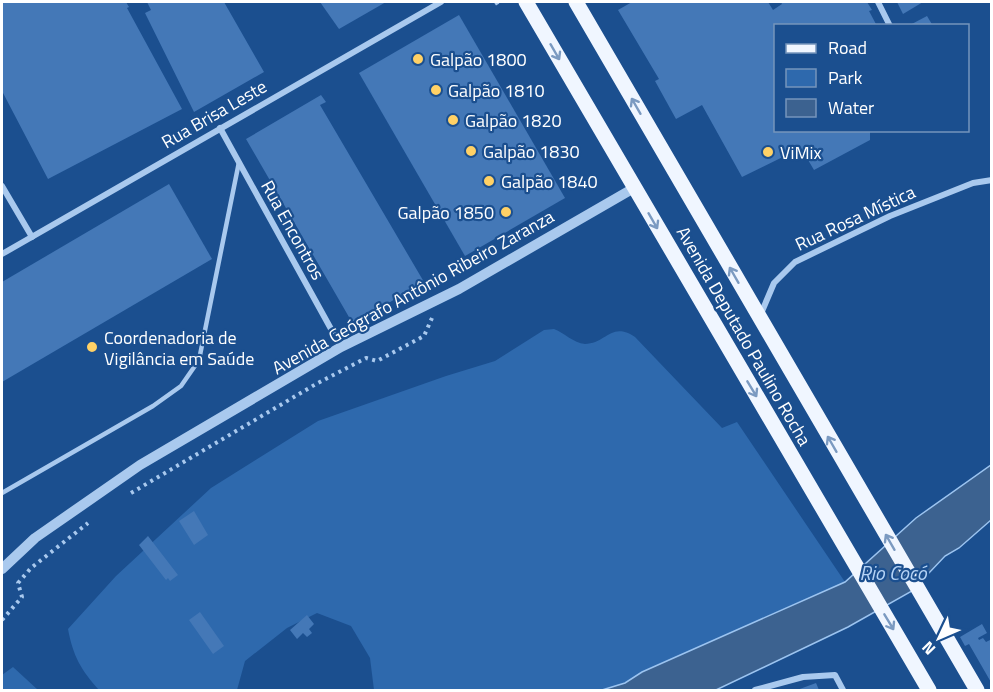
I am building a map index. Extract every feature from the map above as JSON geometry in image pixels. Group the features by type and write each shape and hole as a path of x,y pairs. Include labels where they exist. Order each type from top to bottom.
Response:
{"main road":[{"name":"Avenida Deputado Paulino Rocha","path":"526,2 929,690"},
{"name":"Avenida Deputado Paulino Rocha","path":"580,3 759,319 976,690"}],"street":[{"name":"Rua Brisa Leste","path":"2,254 441,2"},
{"path":"878,2 889,24"},
{"name":"Rua Encontros","path":"220,128 341,347"},
{"name":"Rua Rosa Mística","path":"759,319 774,283 795,262 890,216 973,183 992,180"},
{"path":"2,186 32,237"},
{"name":"Avenida Geógrafo Antônio Ribeiro Zaranza","path":"2,569 35,538 131,471 341,347 459,289 634,188"},
{"path":"755,690 803,677 835,675 843,690"}],"lane":[{"path":"2,493 153,406 181,386 199,360 238,162"}],"path":[{"path":"496,2 500,8"},
{"path":"121,499 316,384 366,358 377,361 424,336 433,317"},
{"path":"2,620 22,597 18,583 31,568 93,519"}],"green space":[{"path":"554,329 585,344 620,331 635,337 722,428 737,422 845,582 642,672 625,683 602,690 374,690 370,658 351,626 317,613 287,628 245,661 237,690 99,690 87,676 75,655 68,629 116,576 211,488 318,421 495,361 544,330"},
{"path":"13,667 38,690 2,690 2,675"}],"water":[{"name":"Rio Cocó","path":"991,465 991,520 959,548 945,556 912,591 848,627 716,690 602,690 625,683 642,672 845,582 916,518"}],"building":[{"path":"2,2 126,2 129,7 127,8 182,109 48,179 2,91"},
{"path":"147,2 224,2 264,72 194,112 145,13 151,10"},
{"path":"320,2 386,2 339,29"},
{"path":"632,2 768,2 773,10 782,4 781,2 867,2 876,24 774,24 774,132 870,132 870,140 814,170 801,148 742,177 702,105 676,119 655,81 659,79 618,10"},
{"path":"897,2 923,2 903,14"},
{"path":"459,15 565,198 465,256 359,73"},
{"path":"927,16 932,24 912,24"},
{"path":"321,95 326,102 320,105 424,282 353,324 246,139"},
{"path":"169,184 212,259 2,382 2,282"},
{"path":"194,511 208,535 194,545 179,521"},
{"path":"148,536 178,575 170,581 168,578 166,580 139,545"},
{"path":"200,612 224,646 213,654 189,620"},
{"path":"307,615 314,624 309,629 312,633 307,637 303,633 297,639 290,630"},
{"path":"982,624 987,633 978,638 979,640 983,638 986,642 992,639 992,684 969,644 965,646 960,637"},
{"path":"816,683 819,690 797,690"}],"place":[{"name":"Galpão 1800","path":"418,59"},
{"name":"Galpão 1810","path":"436,90"},
{"name":"Galpão 1820","path":"453,120"},
{"name":"Galpão 1830","path":"471,151"},
{"name":"ViMix","path":"768,152"},
{"name":"Galpão 1840","path":"489,181"},
{"name":"Galpão 1850","path":"506,212"},
{"name":"Coordenadoria de Vigilância em Saúde","path":"92,347"}]}
